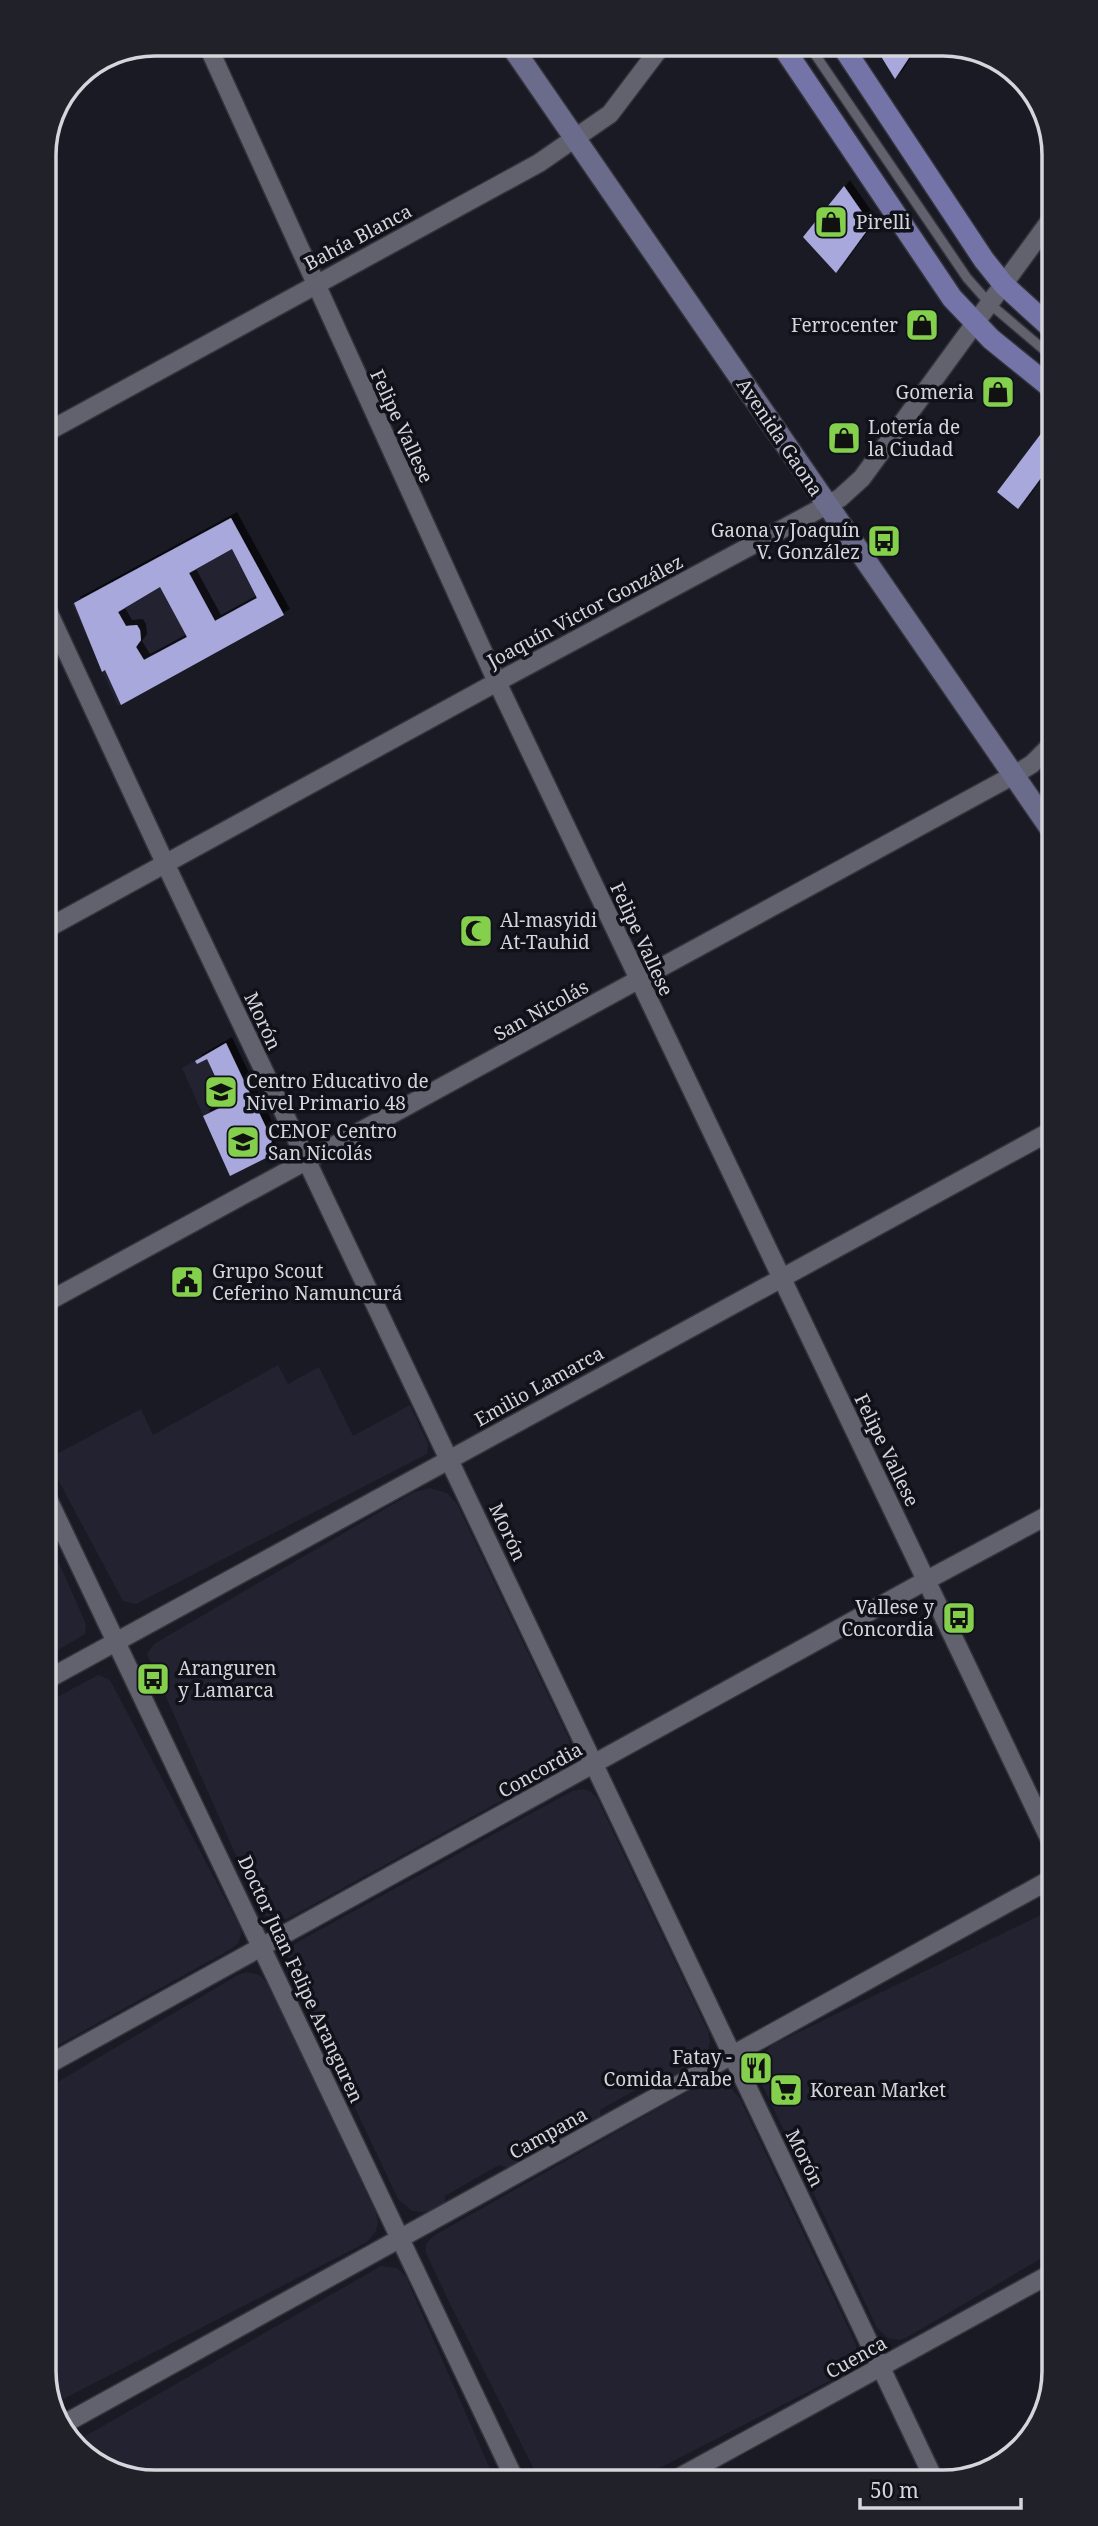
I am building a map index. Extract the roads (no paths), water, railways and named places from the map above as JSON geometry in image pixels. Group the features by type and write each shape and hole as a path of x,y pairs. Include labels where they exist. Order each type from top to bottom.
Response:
{"main road":[{"name":"Avenida Gaona","path":"518,56 1042,816"},
{"path":"789,56 945,288 976,325 1042,380"},
{"path":"849,56 984,260 1004,285 1042,320"}],"street":[{"name":"Felipe Vallese","path":"211,56 497,682 1042,1823"},
{"name":"Bahía Blanca","path":"56,427 539,163 610,114 654,56"},
{"name":"Joaquín Victor González","path":"56,923 497,682 827,506 850,490 862,478 976,325 1042,232"},
{"name":"Morón","path":"56,629 930,2470"},
{"name":"San Nicolás","path":"56,1297 1014,775 1042,754"},
{"name":"Emilio Lamarca","path":"56,1675 1042,1136"},
{"name":"Doctor Juan Felipe Aranguren","path":"56,1516 510,2470"},
{"name":"Concordia","path":"56,2060 1042,1518"},
{"name":"Campana","path":"69,2421 1042,1884"},
{"name":"Cuenca","path":"694,2470 1042,2279"}],"lane":[{"path":"816,56 967,278 990,304 1042,348"}],"place":[{"name":"Pirelli","path":"831,222"},
{"name":"Ferrocenter","path":"922,325"},
{"name":"Gomeria","path":"998,392"},
{"name":"Lotería de la Ciudad","path":"844,438"},
{"name":"Gaona y Joaquín V. González","path":"884,541"},
{"name":"Al-masyidi At-Tauhid","path":"476,931"},
{"name":"Centro Educativo de Nivel Primario 48","path":"221,1092"},
{"name":"CENOF Centro San Nicolás","path":"243,1142"},
{"name":"Grupo Scout Ceferino Namuncurá","path":"187,1282"},
{"name":"Vallese y Concordia","path":"959,1618"},
{"name":"Aranguren y Lamarca","path":"153,1679"},
{"name":"Fatay - Comida Arabe","path":"756,2068"},
{"name":"Korean Market","path":"786,2090"}]}
